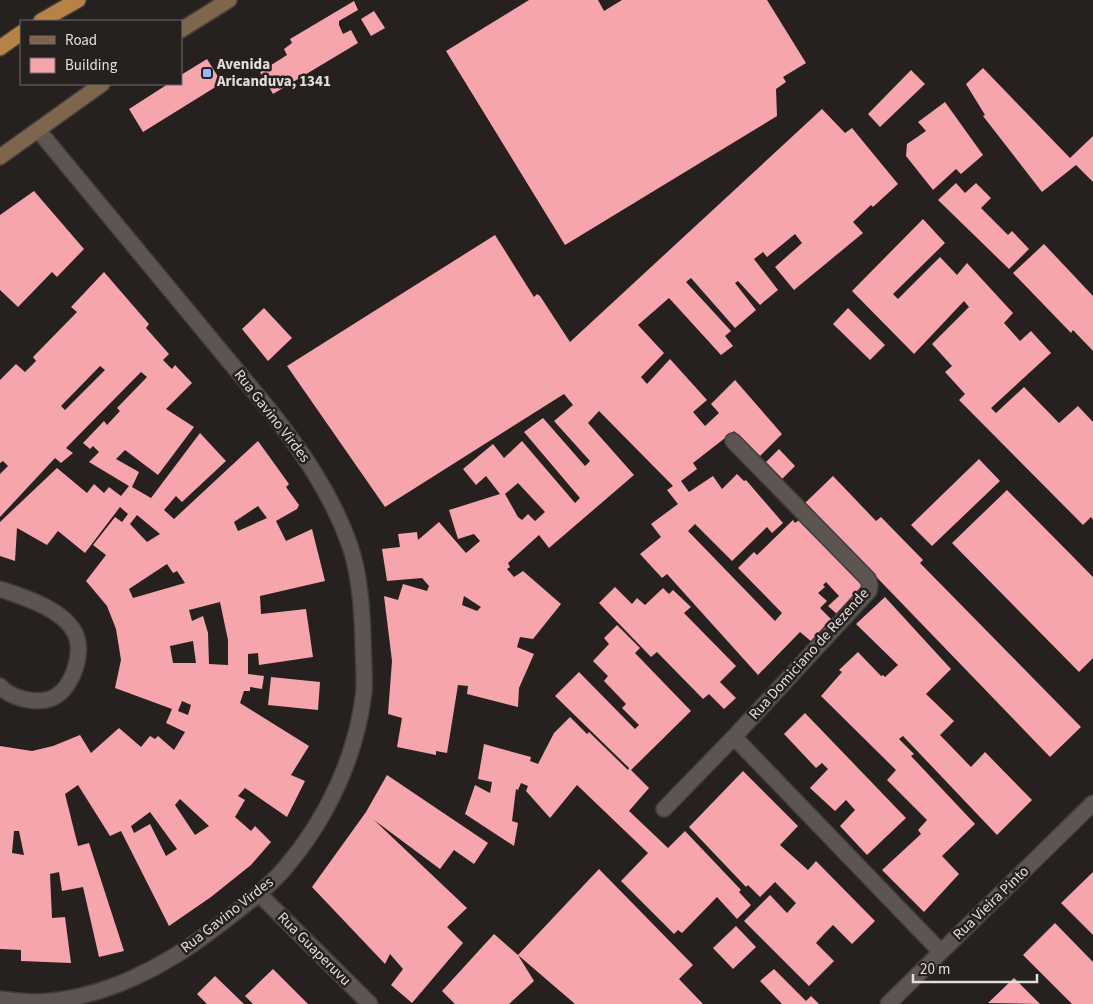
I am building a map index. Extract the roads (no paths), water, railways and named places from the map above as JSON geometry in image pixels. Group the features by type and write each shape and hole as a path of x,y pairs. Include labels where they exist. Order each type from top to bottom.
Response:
{"highway":[{"path":"43,20 78,0"},
{"path":"0,48 20,34"}],"main road":[{"path":"182,29 229,0"},
{"path":"0,157 101,85"}],"street":[{"name":"Rua Gavino Virdes","path":"0,999 33,1002 81,997 138,977 198,942 259,894 285,868 318,824 352,751 364,690 362,610 350,547 330,498 302,450 38,130"},
{"name":"Rua Domiciano de Rezende","path":"664,808 734,737 869,591 868,579 733,441"},
{"path":"0,589 46,606 65,621 76,633 79,657 70,683 50,699 22,699 6,693 0,686"},
{"path":"734,737 942,952"},
{"name":"Rua Vieira Pinto","path":"888,1004 1093,803"},
{"name":"Rua Guaperuvu","path":"259,894 370,1004"}],"place":[{"name":"Avenida Aricanduva, 1341","path":"207,73"}]}
